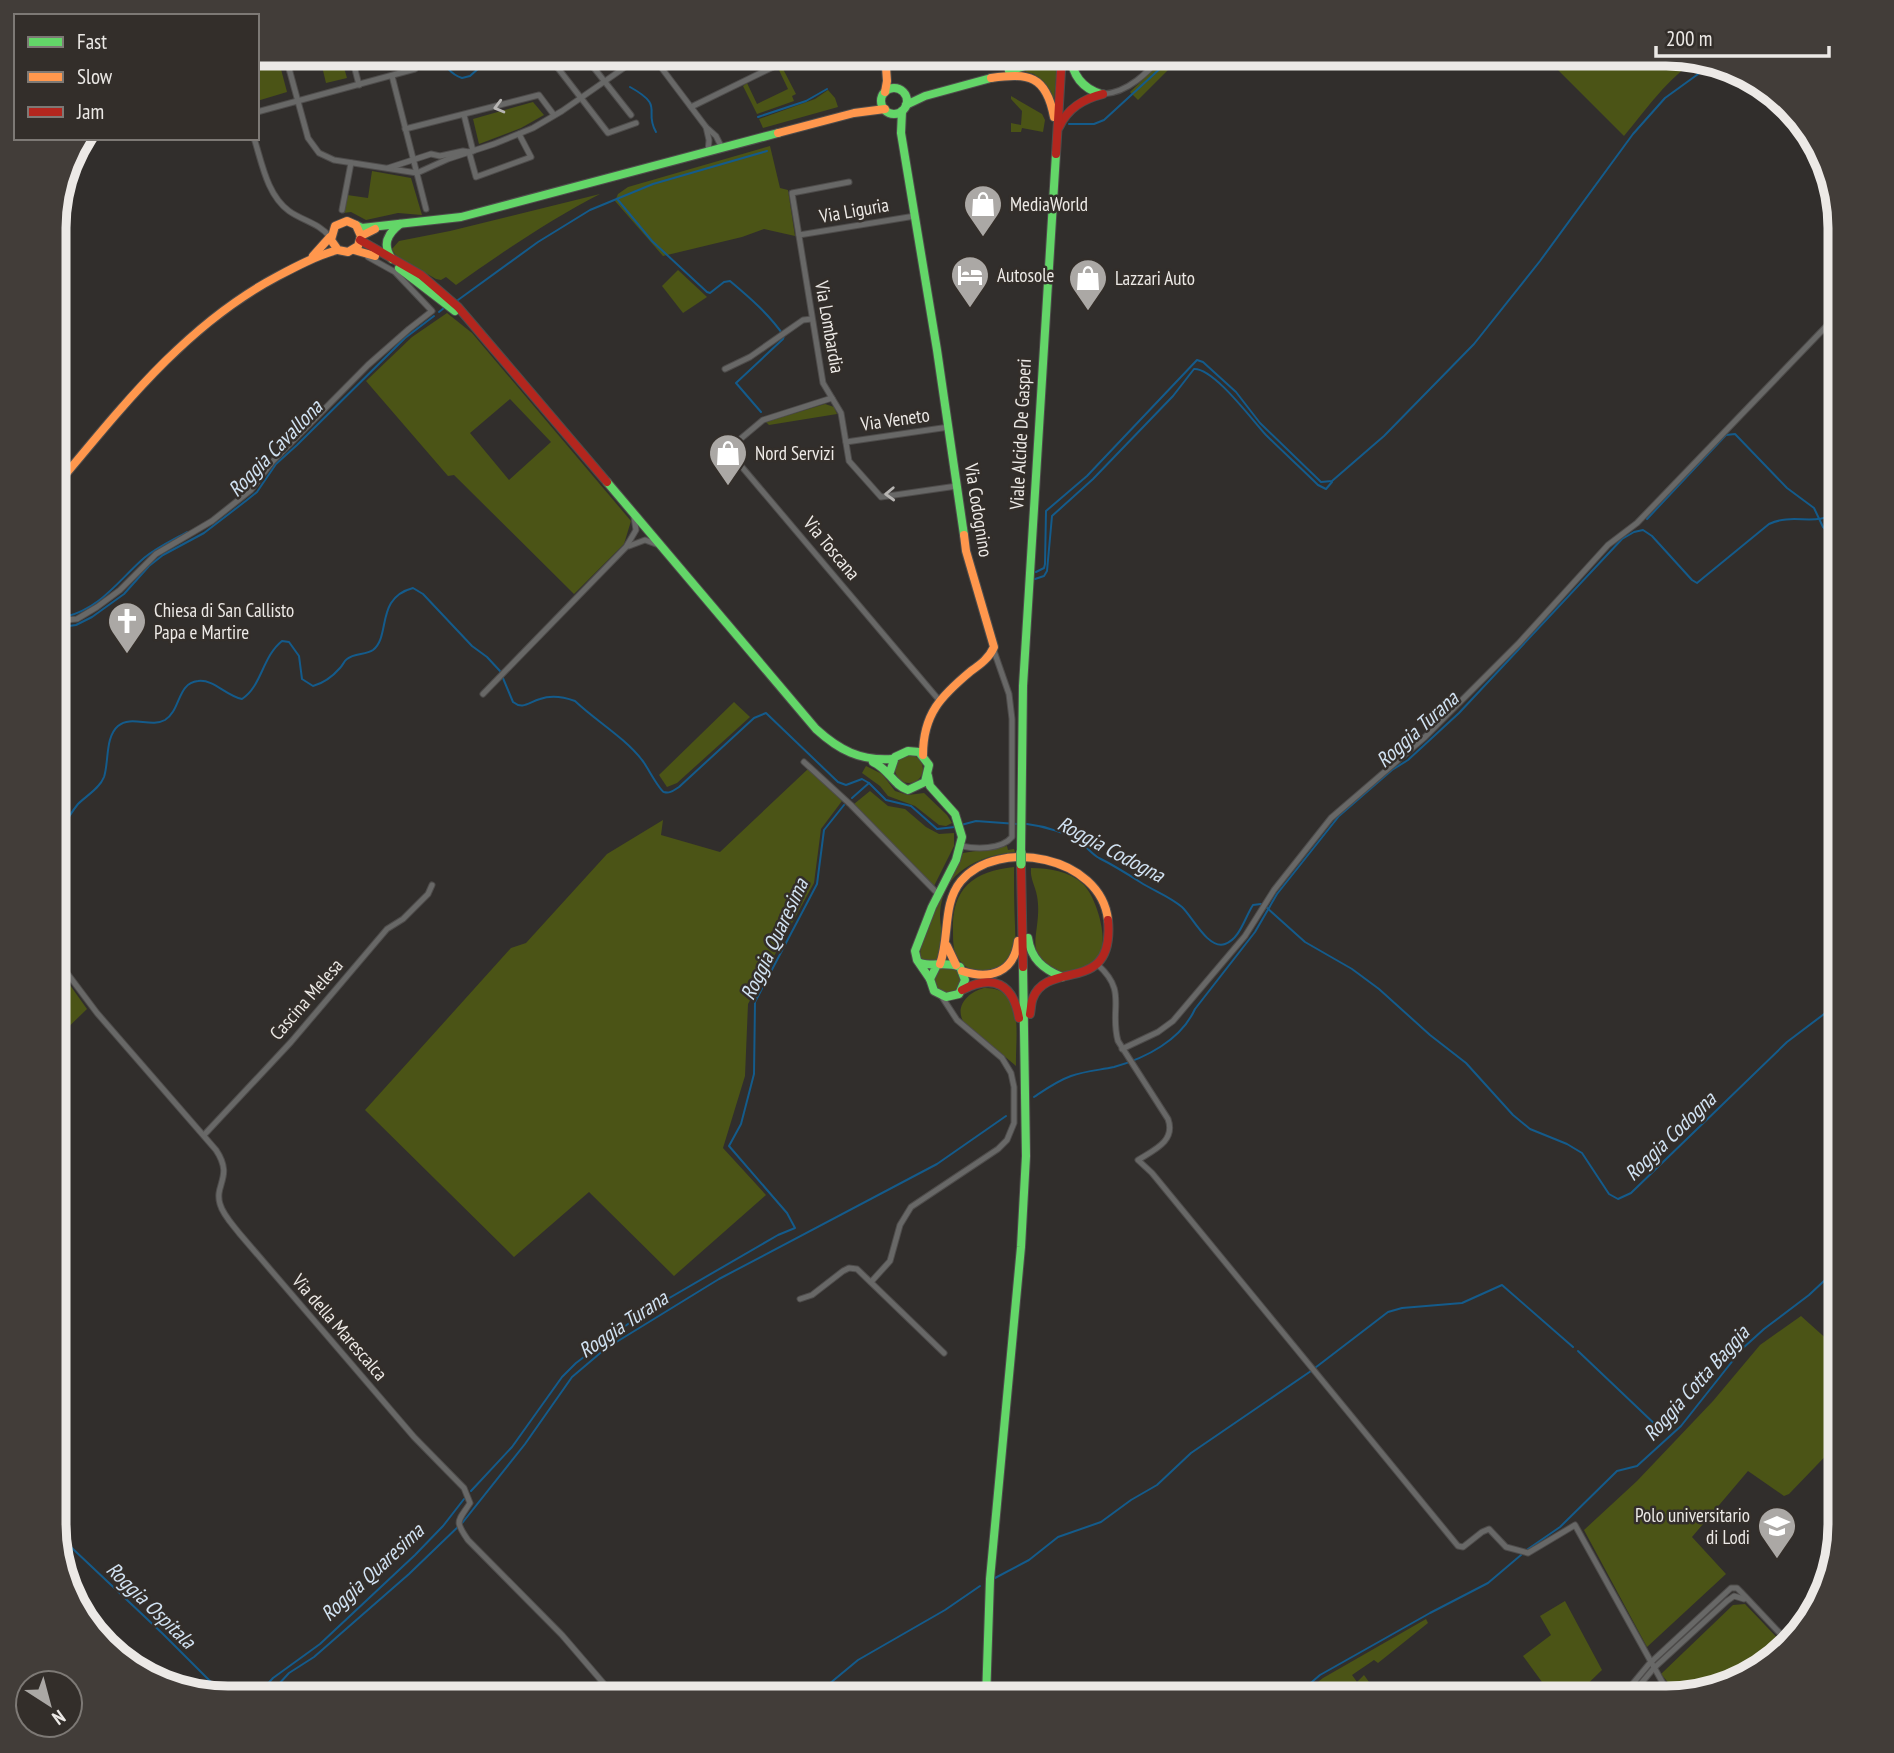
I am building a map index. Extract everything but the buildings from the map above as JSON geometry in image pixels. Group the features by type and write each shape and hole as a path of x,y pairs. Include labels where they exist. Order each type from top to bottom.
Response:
{"main road":[{"path":"308,260 330,237 332,229 338,223 347,221 362,228 461,217 886,103 904,108 925,96 1024,66"},
{"name":"Viale Alcide De Gasperi","path":"1022,919 1021,852 1017,816 1061,66"},
{"path":"1072,66 1080,84 1093,92 1103,94"},
{"path":"886,67 886,103"},
{"name":"Via Codognino","path":"890,67 907,98 901,133 966,551 994,650"},
{"path":"991,78 1028,75 1043,85 1053,107 1056,137"},
{"path":"886,103 891,89 925,96"},
{"path":"1056,137 1072,107 1087,98 1103,94"},
{"name":"Via Codognino","path":"886,103 901,133"},
{"path":"392,259 385,248 386,243 391,231 402,223"},
{"path":"356,225 361,238 383,256 434,285 472,321 827,740 890,772"},
{"path":"356,250 361,238 382,226"},
{"path":"330,237 337,250"},
{"path":"67,473 151,374 189,336 235,299 308,260 337,250 356,250 382,258 406,272 489,342"},
{"path":"907,750 922,732 930,712 939,700 994,650"},
{"path":"922,732 923,755 929,765 930,786 957,820 961,831 961,846 938,894 915,954 930,979 932,988 941,996 950,997 974,983 992,981 1011,992 1019,1010 1021,1037 1025,1048"},
{"path":"923,755 901,751 892,760 890,772 900,787 912,789 918,787 928,776"},
{"path":"873,762 892,760"},
{"path":"918,787 936,794"},
{"path":"930,979 947,946 949,906 954,892 968,874 990,862 1013,859 1052,860 1082,873 1091,882 1104,907 1109,933 1105,957 1083,974 1047,981 1033,996 1030,1006 1030,1037 1025,1048"},
{"path":"918,962 927,966 951,963 980,977 1000,972 1013,960 1018,950 1018,932 1022,919"},
{"path":"1022,919 1029,948 1036,962 1042,968 1064,977"},
{"path":"986,1686 991,1553 1022,1226 1026,1156 1022,919"},
{"path":"947,946 965,980 960,992"}],"street":[{"path":"1103,94 1115,93 1128,87 1151,66"},
{"path":"288,67 308,138 313,147 325,157 417,173 519,134 554,116 626,67"},
{"path":"354,67 359,85"},
{"path":"557,67 608,133 636,123"},
{"path":"593,67 631,115"},
{"path":"661,67 706,127 716,136 722,148"},
{"path":"691,107 773,67"},
{"path":"259,110 415,69"},
{"path":"392,76 426,209"},
{"path":"405,129 540,95 554,116"},
{"path":"464,115 476,177 531,157 519,134"},
{"path":"706,127 708,152"},
{"path":"255,140 270,185 277,199 291,213 325,225 338,223"},
{"path":"385,169 431,154 440,156 471,152"},
{"path":"342,210 351,163"},
{"name":"Via Lombardia","path":"849,182 792,193 823,383 841,413 849,461 881,497 957,486"},
{"name":"Via Liguria","path":"799,235 915,216"},
{"path":"313,222 330,237"},
{"path":"67,620 77,619 97,607 120,590 156,554 212,521 251,490 273,461 369,365 432,312 395,272 356,250"},
{"path":"724,369 750,357 803,320 812,319"},
{"path":"1122,1049 1158,1032 1173,1021 1245,936 1263,906 1331,818 1434,728 1519,643 1602,551 1637,523 1827,325"},
{"name":"Via Toscana","path":"832,398 763,420 732,446 731,454 939,700"},
{"name":"Via Veneto","path":"846,442 948,427"},
{"path":"483,694 626,547 636,530 632,512"},
{"path":"626,547 645,540 662,547"},
{"name":"Via Codognino","path":"994,650 1009,694 1017,816"},
{"path":"804,762 851,805 938,894"},
{"path":"961,846 977,848 1003,844 1017,834"},
{"name":"Cascina Melesa","path":"204,1135 291,1042 387,929 404,919 428,894 432,885"},
{"path":"1098,965 1108,974 1116,989 1116,1032 1122,1049 1168,1119 1171,1129 1169,1137 1159,1147 1138,1160 1153,1173 1458,1546 1463,1547 1489,1529 1506,1547 1526,1552 1575,1525 1653,1665 1662,1686"},
{"name":"Via della Marescalca","path":"67,973 97,1013 204,1135 223,1164 224,1176 219,1198 222,1209 251,1248 414,1437 464,1488 470,1503 458,1519 459,1525 474,1545 562,1635 606,1686"},
{"path":"954,1014 954,1003 960,992"},
{"path":"871,1282 890,1261 900,1225 911,1208 998,1149 1013,1128 1014,1087 1009,1067 998,1054 957,1020 941,996"},
{"path":"800,1299 812,1295 849,1268 857,1269 944,1353"},
{"path":"1633,1686 1731,1588 1737,1588 1782,1636"},
{"path":"1638,1686 1653,1665"}],"green space":[{"path":"1033,66 1057,66 1054,100 1034,74 1023,71"},
{"path":"1157,66 1172,66 1138,100 1130,92"},
{"path":"1554,66 1685,68 1624,136"},
{"path":"259,67 280,67 287,92 259,100"},
{"path":"322,67 344,67 347,78 326,83"},
{"path":"782,67 796,94 792,96 794,101 757,114 743,86 747,83 757,104 788,89 778,68"},
{"path":"828,90 838,107 763,128 759,119 815,99"},
{"path":"1011,96 1042,114 1045,120 1043,132 1022,128 1021,132 1011,132 1011,123 1021,125 1022,111"},
{"path":"533,102 544,115 521,128 479,144 473,119"},
{"path":"770,146 780,188 788,190 795,236 764,229 663,256 615,201 618,194 628,187"},
{"path":"372,171 411,178 422,215 398,213 366,220 351,212 343,213 347,195 368,198"},
{"path":"600,194 544,226 456,285 446,277 436,279 396,256 392,249 399,241"},
{"path":"678,270 707,297 683,313 662,286"},
{"path":"447,313 472,333 631,521 624,544 574,594 454,475 448,476 366,381 412,337","holes":["510,399 551,442 509,480 470,433"]},
{"path":"825,404 834,407 837,414 769,425 766,422"},
{"path":"734,702 750,717 677,783 667,787 659,775"},
{"path":"909,755 919,759 923,769 919,779 909,783 899,779 895,769 899,759"},
{"path":"866,766 882,774 895,791 908,795 924,793 952,823 939,825 915,806 888,796 880,786 862,773"},
{"path":"809,768 842,801 821,829 814,883 748,1004 745,1076 723,1148 766,1195 674,1276 589,1192 514,1257 365,1110 511,948 526,943 607,854 663,820 661,835 720,852"},
{"path":"870,791 888,806 905,809 939,834 954,833 954,846 934,886 854,804"},
{"path":"1007,846 1008,850 1014,849 1015,852 976,862 965,868 947,887 940,914 942,939 939,957 935,962 922,961 923,939 928,924 963,853"},
{"path":"1014,867 1015,948 1012,957 1000,968 975,971 961,962 955,952 953,917 956,904 968,884 977,878"},
{"path":"1031,868 1065,873 1083,884 1088,891 1098,912 1103,937 1099,958 1093,965 1067,974 1051,968 1042,960 1037,952 1037,896"},
{"path":"948,966 958,970 962,980 958,990 948,994 938,990 934,980 938,970"},
{"path":"67,981 87,1009 67,1028"},
{"path":"984,988 997,990 1007,996 1012,1004 1017,1028 1016,1066 963,1021 961,1010 964,1000"},
{"path":"1801,1316 1828,1340 1828,1454 1784,1496 1748,1471 1692,1537 1726,1574 1647,1647 1584,1530 1637,1481 1713,1401 1760,1345"},
{"path":"1565,1601 1602,1670 1585,1686 1537,1686 1542,1682 1523,1656 1551,1635 1540,1616"},
{"path":"1745,1604 1779,1640 1756,1659 1737,1670 1718,1678 1671,1686 1661,1674 1733,1605"},
{"path":"1426,1619 1428,1623 1378,1663 1374,1660 1352,1675 1357,1682 1364,1675 1372,1686 1313,1686"}],"waterway":[{"name":"Roggia Cavallona","path":"1069,124 1094,124 1104,120 1163,66"},
{"path":"446,67 462,78 470,76 480,67"},
{"path":"1036,572 1044,568 1045,564 1046,511 1087,476 1197,360 1203,362 1236,392 1260,423 1321,482 1332,481 1384,436 1474,344 1540,261 1633,134 1665,98 1702,71"},
{"path":"630,87 651,104 656,132"},
{"path":"758,117 806,101 827,89"},
{"name":"Roggia Cavallona","path":"458,300 538,242 590,210 653,184 767,151"},
{"path":"618,200 652,241 707,292 710,293 724,282 730,281 765,313 784,336 736,383 761,412"},
{"name":"Roggia Cavallona","path":"439,312 444,308"},
{"name":"Roggia Cavallona","path":"67,626 92,617 124,594 149,566 163,555 204,533 257,492 276,464 405,338 434,316"},
{"path":"1035,579 1044,576 1047,571 1052,516 1093,479 1173,396 1194,369 1202,371 1222,385 1266,435 1318,485 1326,489 1332,482"},
{"path":"1647,519 1726,435 1735,434 1787,488 1814,508 1827,531"},
{"name":"Roggia Turana","path":"1034,1097 1071,1076 1114,1067 1150,1053 1172,1039 1255,932 1277,894 1339,816 1392,770 1408,760 1459,713 1622,539 1643,530 1697,583 1769,524 1788,519 1827,517"},
{"path":"67,616 99,600 149,554 187,532"},
{"name":"Roggia Codogna","path":"67,820 78,804 102,781 111,736 118,726 129,722 154,723 165,720 174,710 186,687 198,681 209,683 242,699 254,687 270,655 282,641 289,642 299,656 302,679 313,686 321,683 350,657 373,650 382,636 388,608 393,600 413,588 423,594 472,646 500,671 513,702 523,705 553,697 575,701 635,752 664,792 679,787 754,718 766,713 838,782 846,785 862,779 886,800 911,806 937,829 955,827"},
{"name":"Roggia Quaresima","path":"852,798 869,783"},
{"name":"Roggia Quaresima","path":"471,1491 512,1447 562,1377 576,1363 640,1315 778,1235 795,1228 787,1213 729,1146 741,1124 754,1074 755,1002 817,884 824,830 844,805"},
{"name":"Roggia Codogna","path":"961,825 976,821 1017,824"},
{"name":"Roggia Codogna","path":"1027,824 1048,828 1070,837 1099,858 1172,900 1182,907 1207,937 1219,945 1235,937 1253,905 1261,904"},
{"name":"Roggia Codogna","path":"1266,907 1305,942 1352,969 1379,989 1466,1063 1513,1115 1530,1129 1582,1153 1609,1194 1618,1199 1631,1193 1787,1042 1828,1011"},
{"name":"Roggia Turana","path":"277,1686 289,1673 314,1657 409,1574 463,1522 525,1444 572,1377 605,1349 719,1279 937,1164 1006,1116"},
{"name":"Roggia Cotta Baggia","path":"1307,1686 1320,1675 1488,1583 1528,1549 1560,1527 1617,1471 1637,1466 1681,1426 1742,1349 1828,1277"},
{"path":"995,1578 1029,1560 1058,1537 1101,1522 1157,1485 1191,1453 1311,1371 1388,1312 1402,1308 1462,1303 1502,1285 1573,1347"},
{"path":"1578,1351 1660,1429"},
{"name":"Roggia Quaresima","path":"266,1686 320,1644 415,1555 464,1499"},
{"name":"Roggia Ospitala","path":"68,1545 214,1686"},
{"path":"827,1686 858,1660 945,1610 980,1586"}],"traffic: fast":[{"path":"1009,71 1023,66"},
{"path":"1073,66 1083,84 1101,94"},
{"path":"906,105 925,96 991,78"},
{"path":"894,88 903,92 907,101 903,110 894,114 885,110 881,101 885,92 894,88"},
{"path":"902,111 901,133 964,535"},
{"path":"356,225 362,228 461,217 778,133"},
{"path":"1021,852 1023,686 1056,154"},
{"path":"392,259 387,249 387,240 400,224"},
{"path":"399,268 455,311"},
{"path":"607,482 816,729 851,753 870,758 892,759"},
{"path":"873,762 898,785 908,790 925,782 929,765 919,752 908,751 895,757 890,772"},
{"path":"928,776 930,786 955,814 962,837 956,860 932,907 915,951 917,960 930,979"},
{"path":"1021,852 1021,864"},
{"path":"1028,938 1032,952 1039,962 1062,977"},
{"path":"920,963 960,967 965,980 959,994 946,997 934,991 930,979 936,967"},
{"path":"986,1686 990,1579 1021,1247 1026,1156 1023,967"}],"traffic: slow":[{"path":"885,92 886,67"},
{"path":"991,78 1016,76 1034,80 1046,92 1054,117"},
{"path":"778,133 854,113 885,109"},
{"path":"361,236 356,225 347,221 335,226 331,240 338,250 348,252 358,246 361,236 375,229"},
{"path":"313,256 330,237"},
{"path":"67,473 156,370 213,319 278,276 337,250"},
{"path":"354,250 375,256"},
{"path":"923,755 926,728 936,707 994,647 966,551 964,535"},
{"path":"940,964 955,890 961,881 978,867 999,860 1022,857 1046,860 1068,868 1087,881 1101,898 1108,920"},
{"path":"962,971 982,975 999,971 1012,960 1018,941"},
{"path":"947,946 956,965"}],"traffic: jam":[{"path":"1056,154 1061,66"},
{"path":"1059,127 1077,105 1103,94"},
{"path":"360,240 421,275 458,307 607,482"},
{"path":"1021,864 1023,967"},
{"path":"1030,1014 1032,1000 1041,987 1052,980 1091,968 1101,959 1107,944 1108,920"},
{"path":"962,990 983,983 1000,985 1012,997 1019,1018"}],"place":[{"name":"MediaWorld","path":"983,238"},
{"name":"Autosole","path":"970,309"},
{"name":"Lazzari Auto","path":"1088,312"},
{"name":"Nord Servizi","path":"728,487"},
{"name":"Chiesa di San Callisto Papa e Martire","path":"127,655"},
{"name":"Polo universitario di Lodi","path":"1777,1560"}]}
